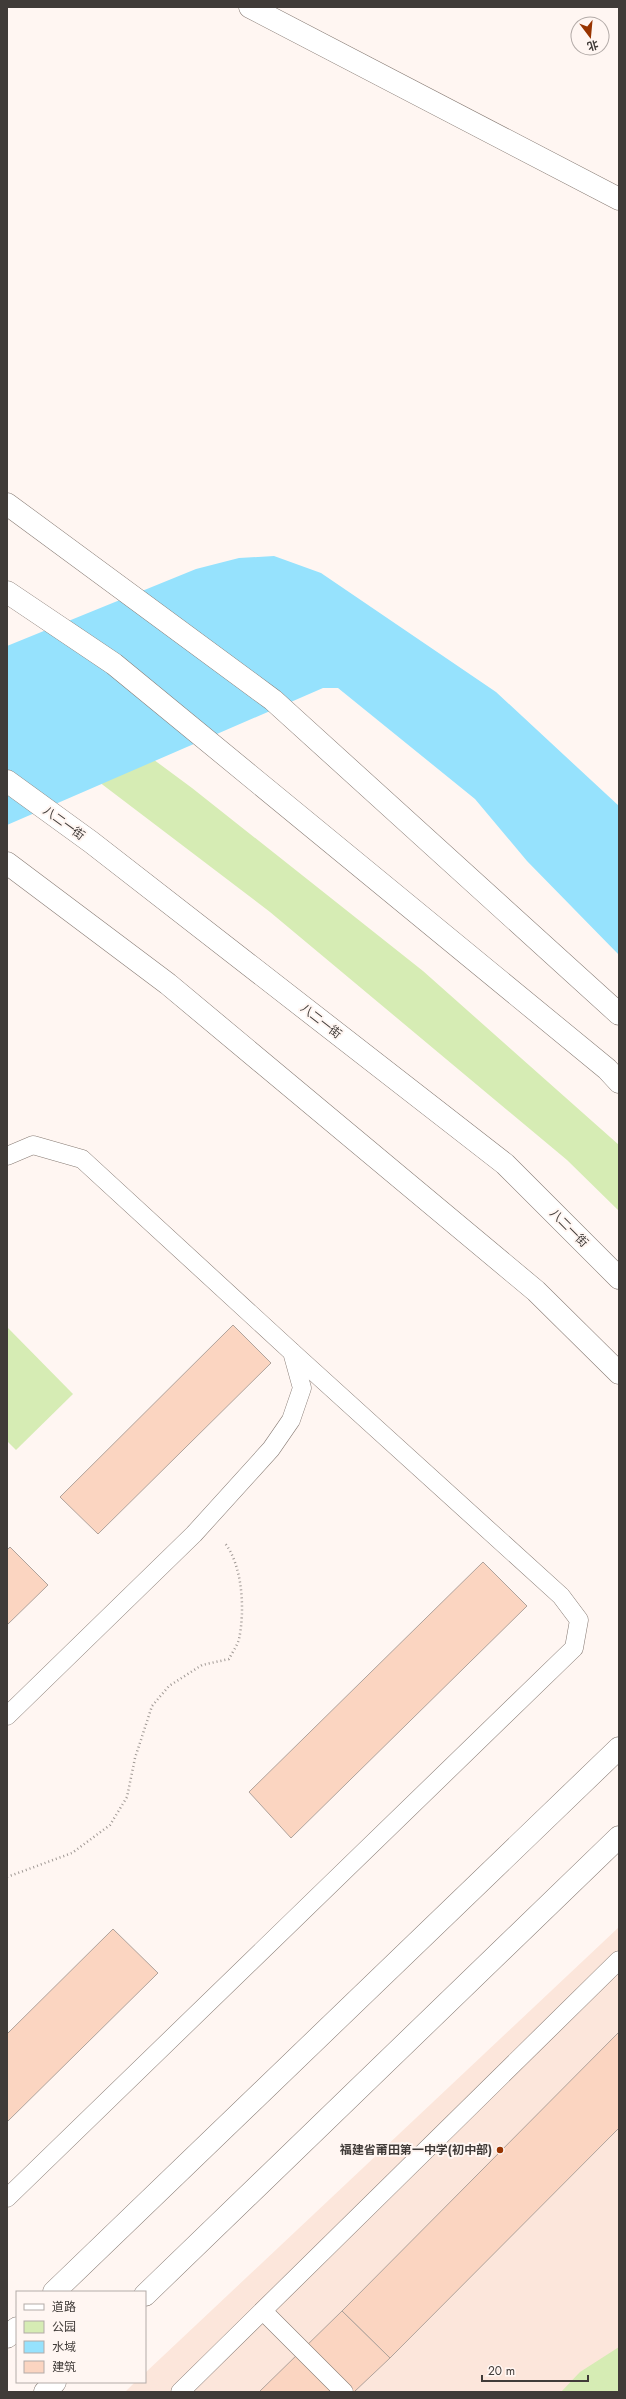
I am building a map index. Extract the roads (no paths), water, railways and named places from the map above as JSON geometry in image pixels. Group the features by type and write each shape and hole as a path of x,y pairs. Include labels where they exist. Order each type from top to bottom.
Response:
{"street":[{"path":"250,7 619,200"},
{"path":"7,504 274,700 619,1014"},
{"path":"7,592 114,664 619,1082"},
{"name":"八二一街","path":"7,781 91,842 505,1164 619,1278"},
{"path":"7,863 168,984 536,1291 619,1374"},
{"path":"55,2291 619,1748"},
{"path":"146,2294 619,1837"},
{"path":"7,2337 16,2329"},
{"path":"45,2392 54,2383"}],"lane":[{"path":"7,1156 33,1145 82,1159 561,1596 579,1620 574,1648 7,2198"},
{"path":"7,1716 206,1520 271,1449 291,1420 302,1388 292,1352"},
{"path":"180,2392 619,1960"},
{"path":"263,2311 344,2392"}],"water":[{"path":"274,556 321,573 496,692 619,806 619,955 527,861 475,799 338,688 323,688 7,825 7,646 196,569 239,558"}],"place":[{"name":"福建省莆田第一中学(初中部)","path":"500,2150"}]}
